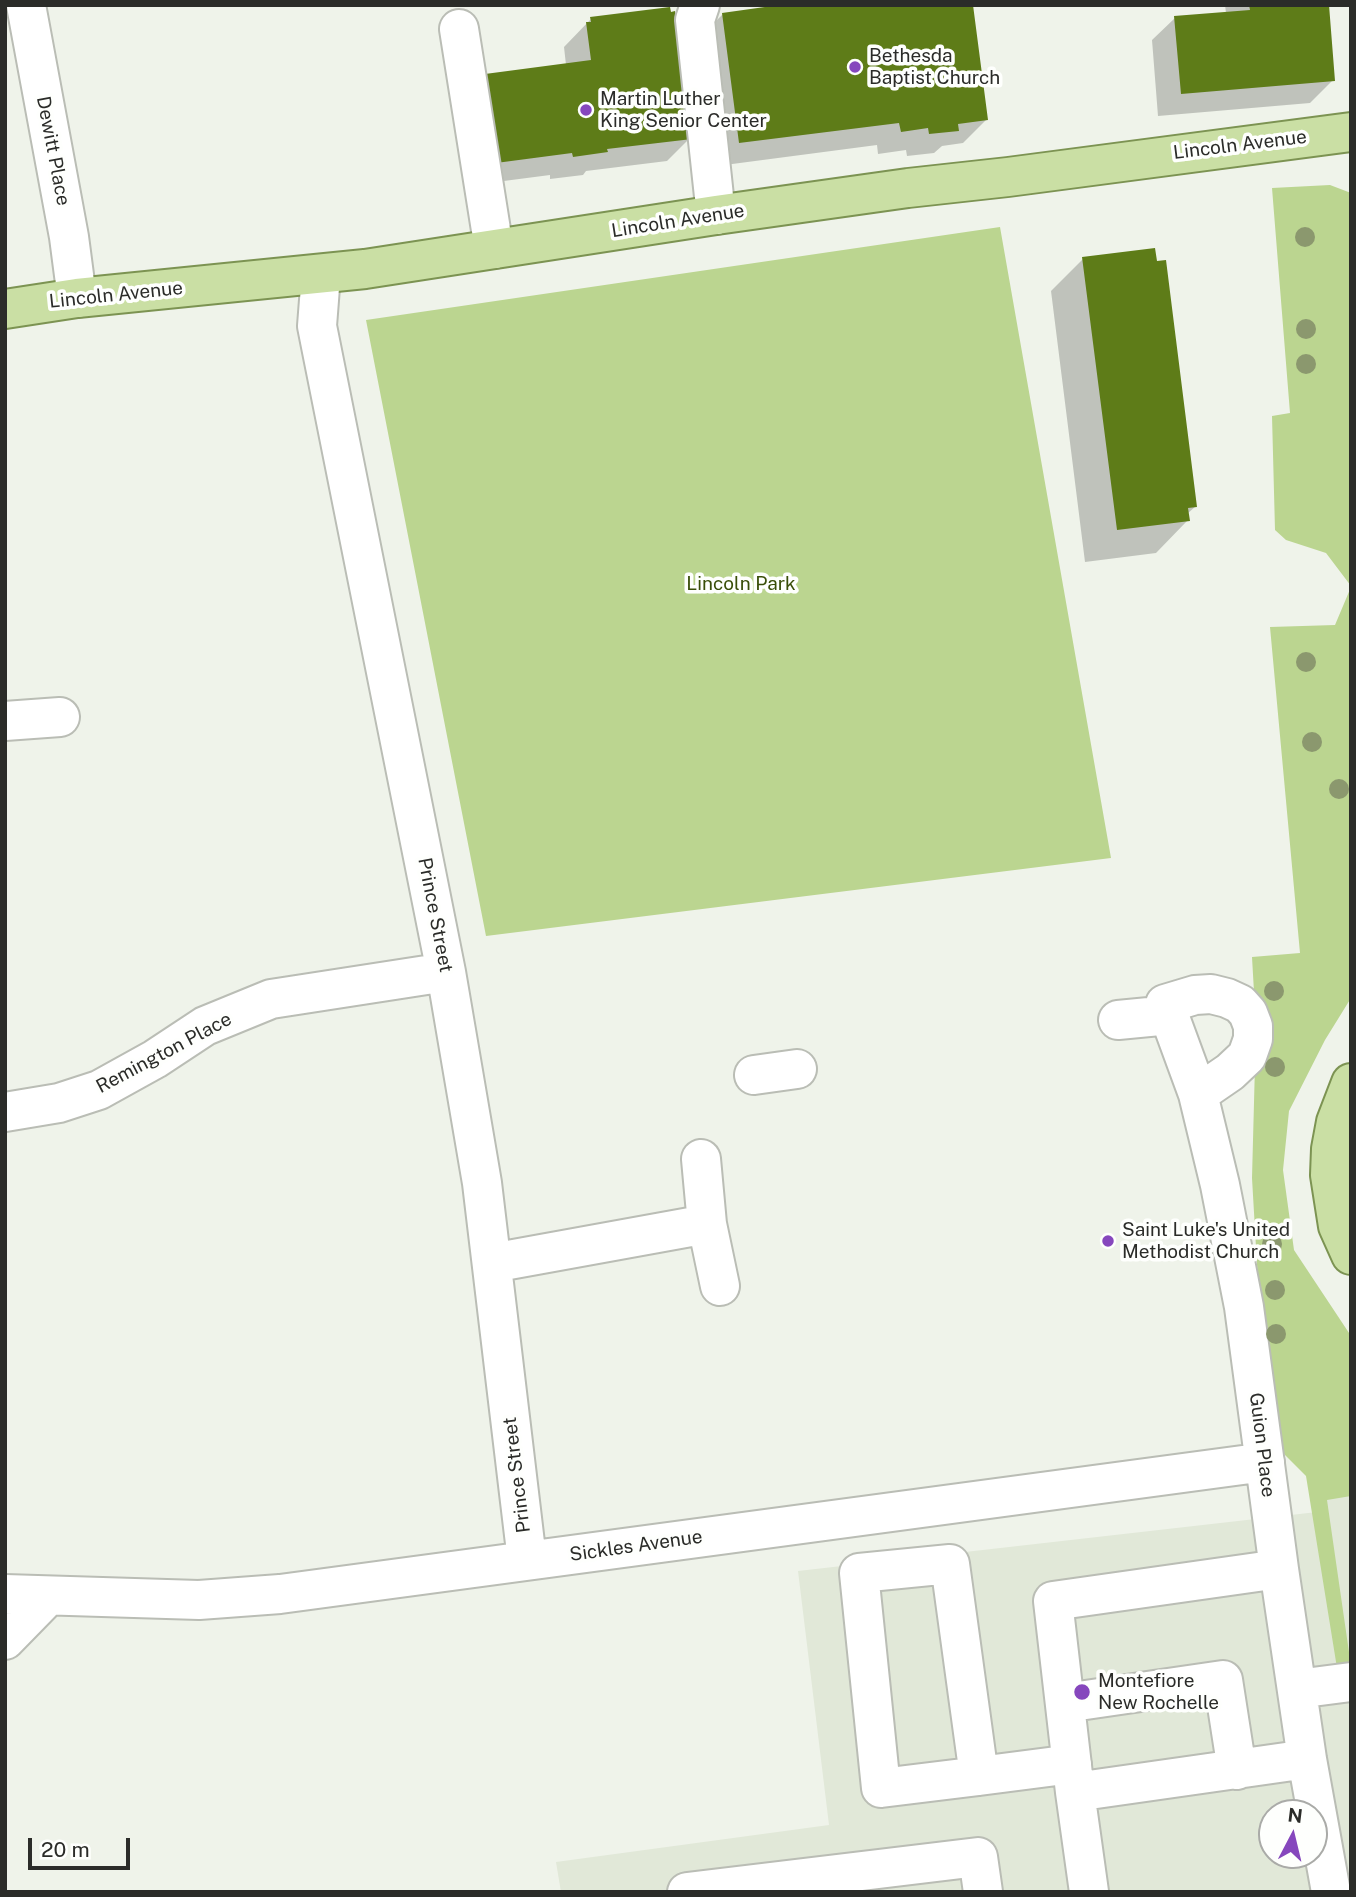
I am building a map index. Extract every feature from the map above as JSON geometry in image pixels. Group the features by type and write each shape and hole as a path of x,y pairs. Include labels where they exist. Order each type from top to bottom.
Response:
{"main road":[{"name":"Lincoln Avenue","path":"5,309 77,298 321,274 908,188 1351,132"},
{"path":"1351,1083 1336,1122 1330,1175 1338,1226 1351,1255"}],"street":[{"name":"Dewitt Place","path":"26,5 69,237 77,298"},
{"path":"700,5 695,20 716,215"},
{"path":"459,29 494,249"},
{"name":"Prince Street","path":"321,274 317,326 446,972 482,1183 527,1560"},
{"path":"5,721 60,717"},
{"name":"Remington Place","path":"5,1112 59,1103 99,1090 155,1059 205,1026 271,999 446,972"},
{"path":"1118,1020 1168,1010 1195,995 1212,994 1240,1004 1248,1013 1253,1026 1247,1056 1230,1072 1198,1094"},
{"name":"Guion Place","path":"1168,1010 1198,1094 1220,1185 1244,1307 1307,1759 1331,1892"},
{"path":"754,1075 797,1069"},
{"path":"701,1159 707,1224 720,1286"},
{"path":"492,1263 707,1224"},
{"name":"Sickles Avenue","path":"5,1594 198,1600 280,1594 1265,1462"},
{"path":"979,1776 950,1564 859,1573 881,1788 979,1776 1073,1778 1237,1770 1307,1759"},
{"path":"1089,1892 1053,1601 1279,1569"},
{"path":"5,1640 48,1596"},
{"path":"1065,1703 1223,1680 1237,1770"},
{"path":"1297,1689 1351,1682"},
{"path":"687,1892 978,1857 983,1892"}],"shaded area":[{"name":"Montefiore New Rochelle","path":"1351,1465 1351,1892 561,1892 556,1862 829,1825 798,1571 1317,1512"}],"green space":[{"path":"1330,185 1351,193 1351,586 1326,553 1286,540 1275,530 1272,416 1290,413 1272,188"},
{"name":"Lincoln Park","path":"1000,227 1111,858 486,936 366,320"},
{"path":"1351,587 1351,998 1325,1040 1289,1111 1283,1170 1294,1250 1351,1336 1351,1496 1327,1500 1351,1666 1337,1668 1306,1476 1267,1437 1252,1178 1256,1027 1252,957 1300,953 1270,627 1335,625"}],"building":[{"name":"Bethesda Baptist Church","path":"779,5 973,5 988,120 958,124 959,131 929,134 928,128 901,132 899,123 739,143 722,13"},
{"path":"1249,5 1329,5 1335,81 1181,94 1174,16 1250,10"},
{"name":"Martin Luther King Senior Center","path":"670,7 671,12 675,11 692,139 607,149 608,152 573,157 572,153 496,163 485,74 591,60 586,22 591,22 590,17"},
{"path":"1155,248 1157,261 1166,260 1197,507 1188,508 1190,521 1117,530 1082,257"}],"place":[{"name":"Bethesda Baptist Church","path":"855,67"},
{"name":"Martin Luther King Senior Center","path":"586,110"},
{"name":"Saint Luke's United Methodist Church","path":"1108,1241"},
{"name":"Montefiore New Rochelle","path":"1082,1692"}]}
